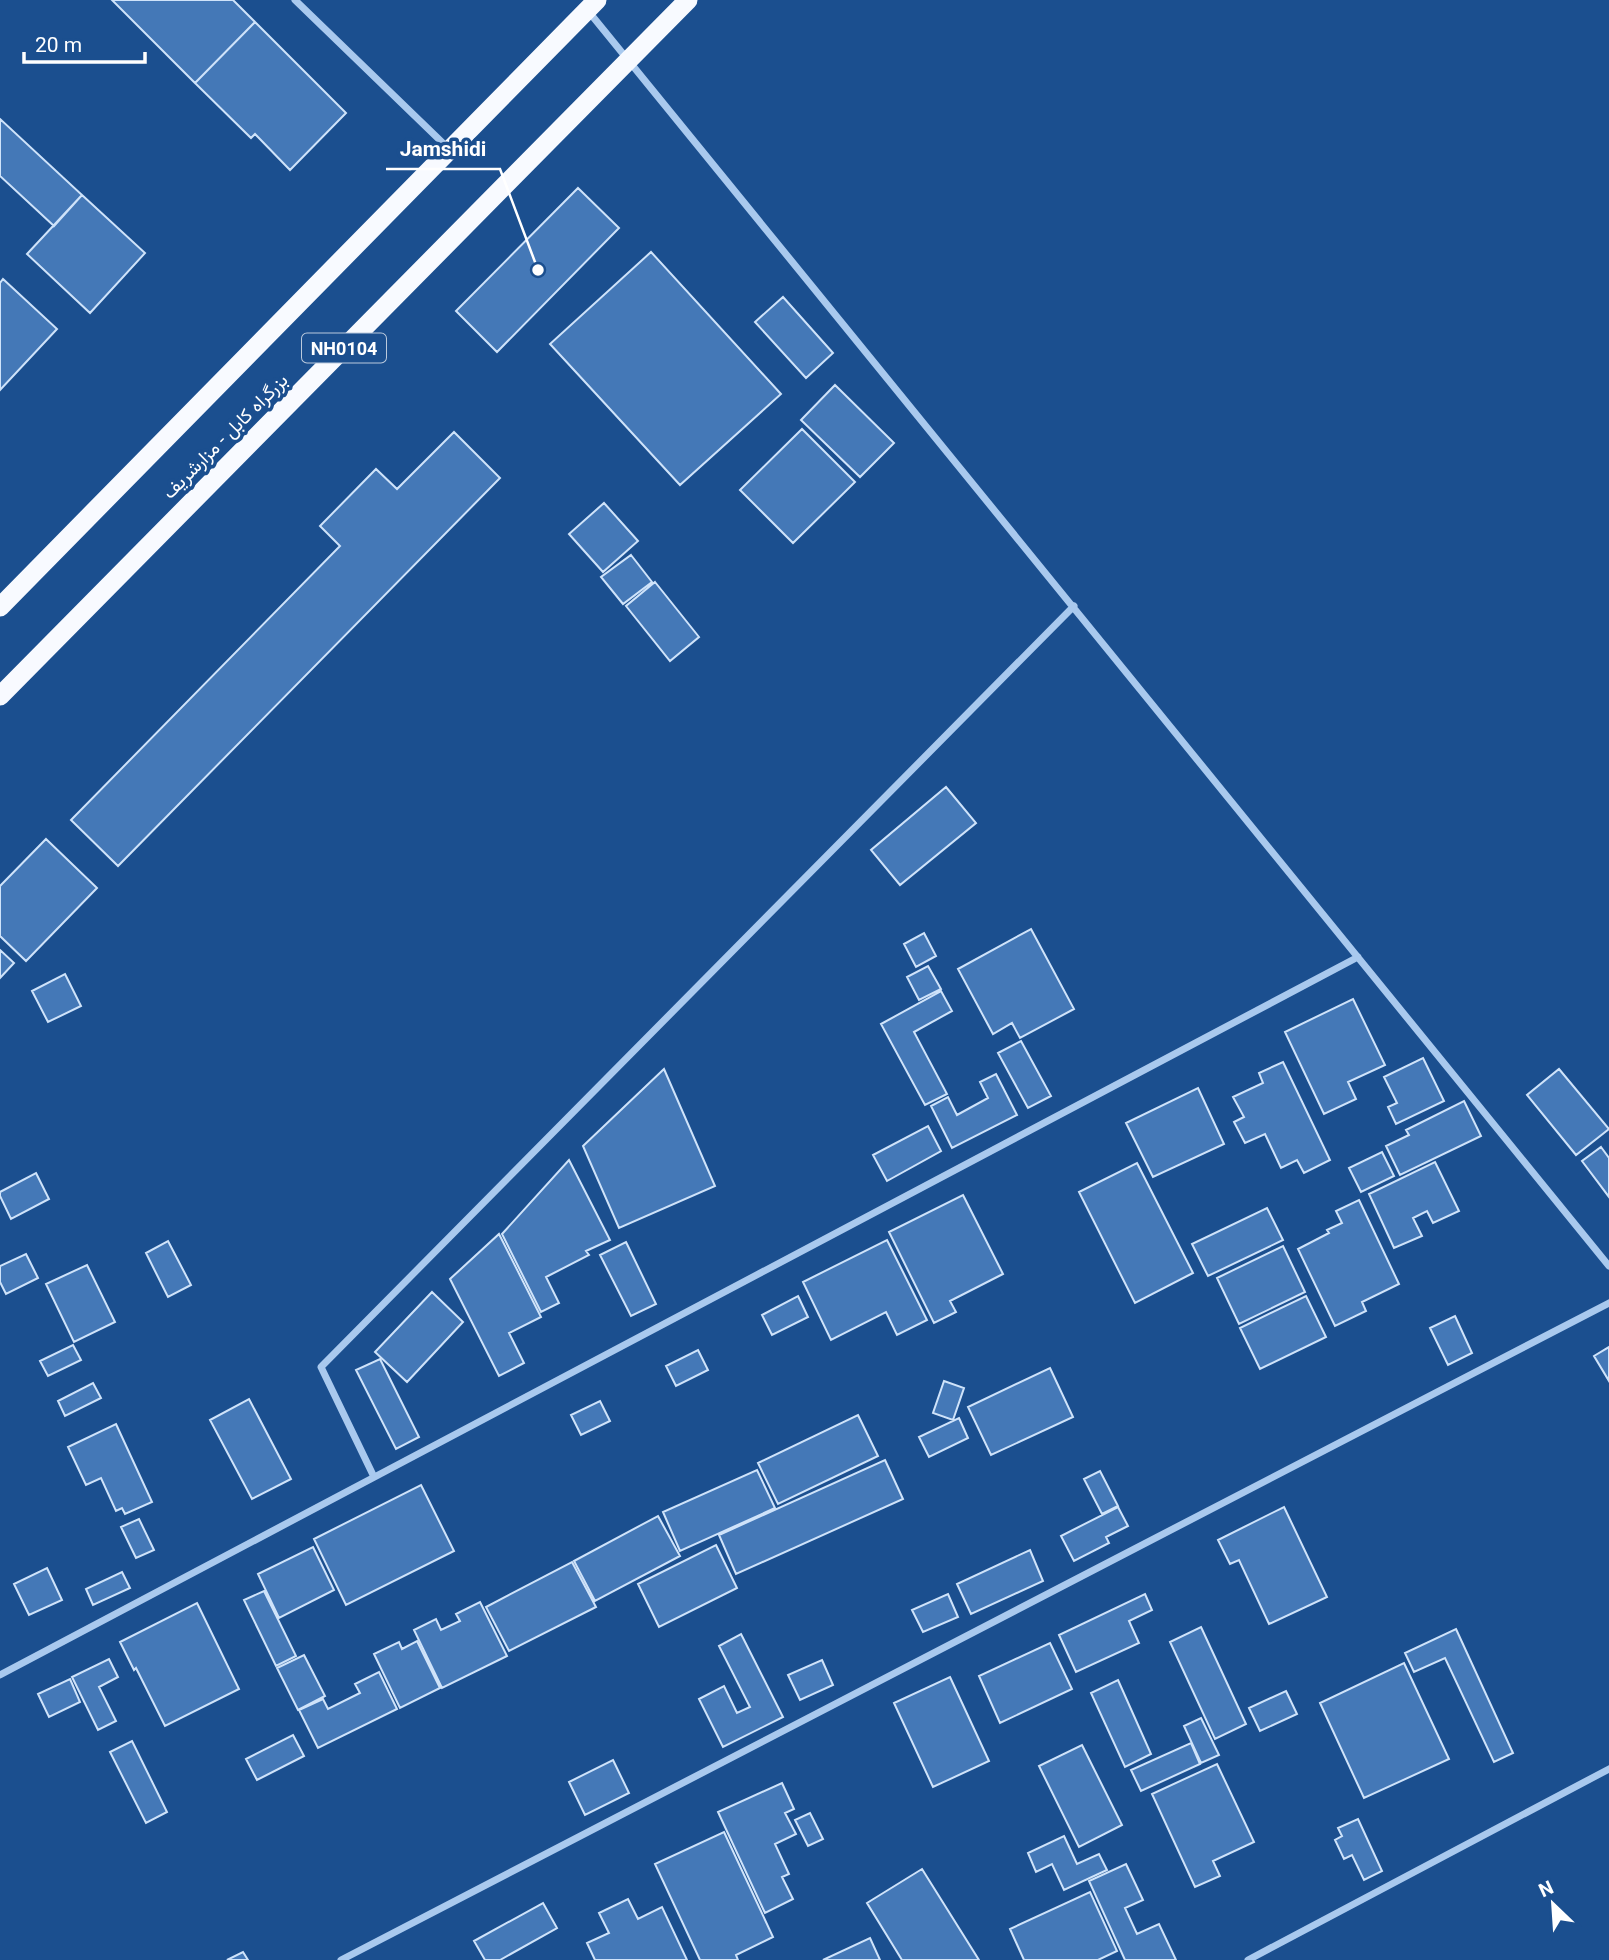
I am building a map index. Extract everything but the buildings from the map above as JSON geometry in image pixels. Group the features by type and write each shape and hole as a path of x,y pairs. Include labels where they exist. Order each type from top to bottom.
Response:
{"highway":[{"name":"بزرگراه کابل - مزارشریف","path":"0,696 688,0"},
{"name":"بزرگراه کابل - مزارشریف","path":"0,607 592,5"}],"street":[{"path":"295,0 449,149"},
{"path":"592,5 629,60 1609,1266"},
{"path":"374,1478 321,1367 1074,606"},
{"path":"0,1675 1358,957"},
{"path":"341,1960 1609,1303"},
{"path":"1248,1960 1609,1769"}],"place":[{"name":"Jamshidi","path":"538,270"}]}
